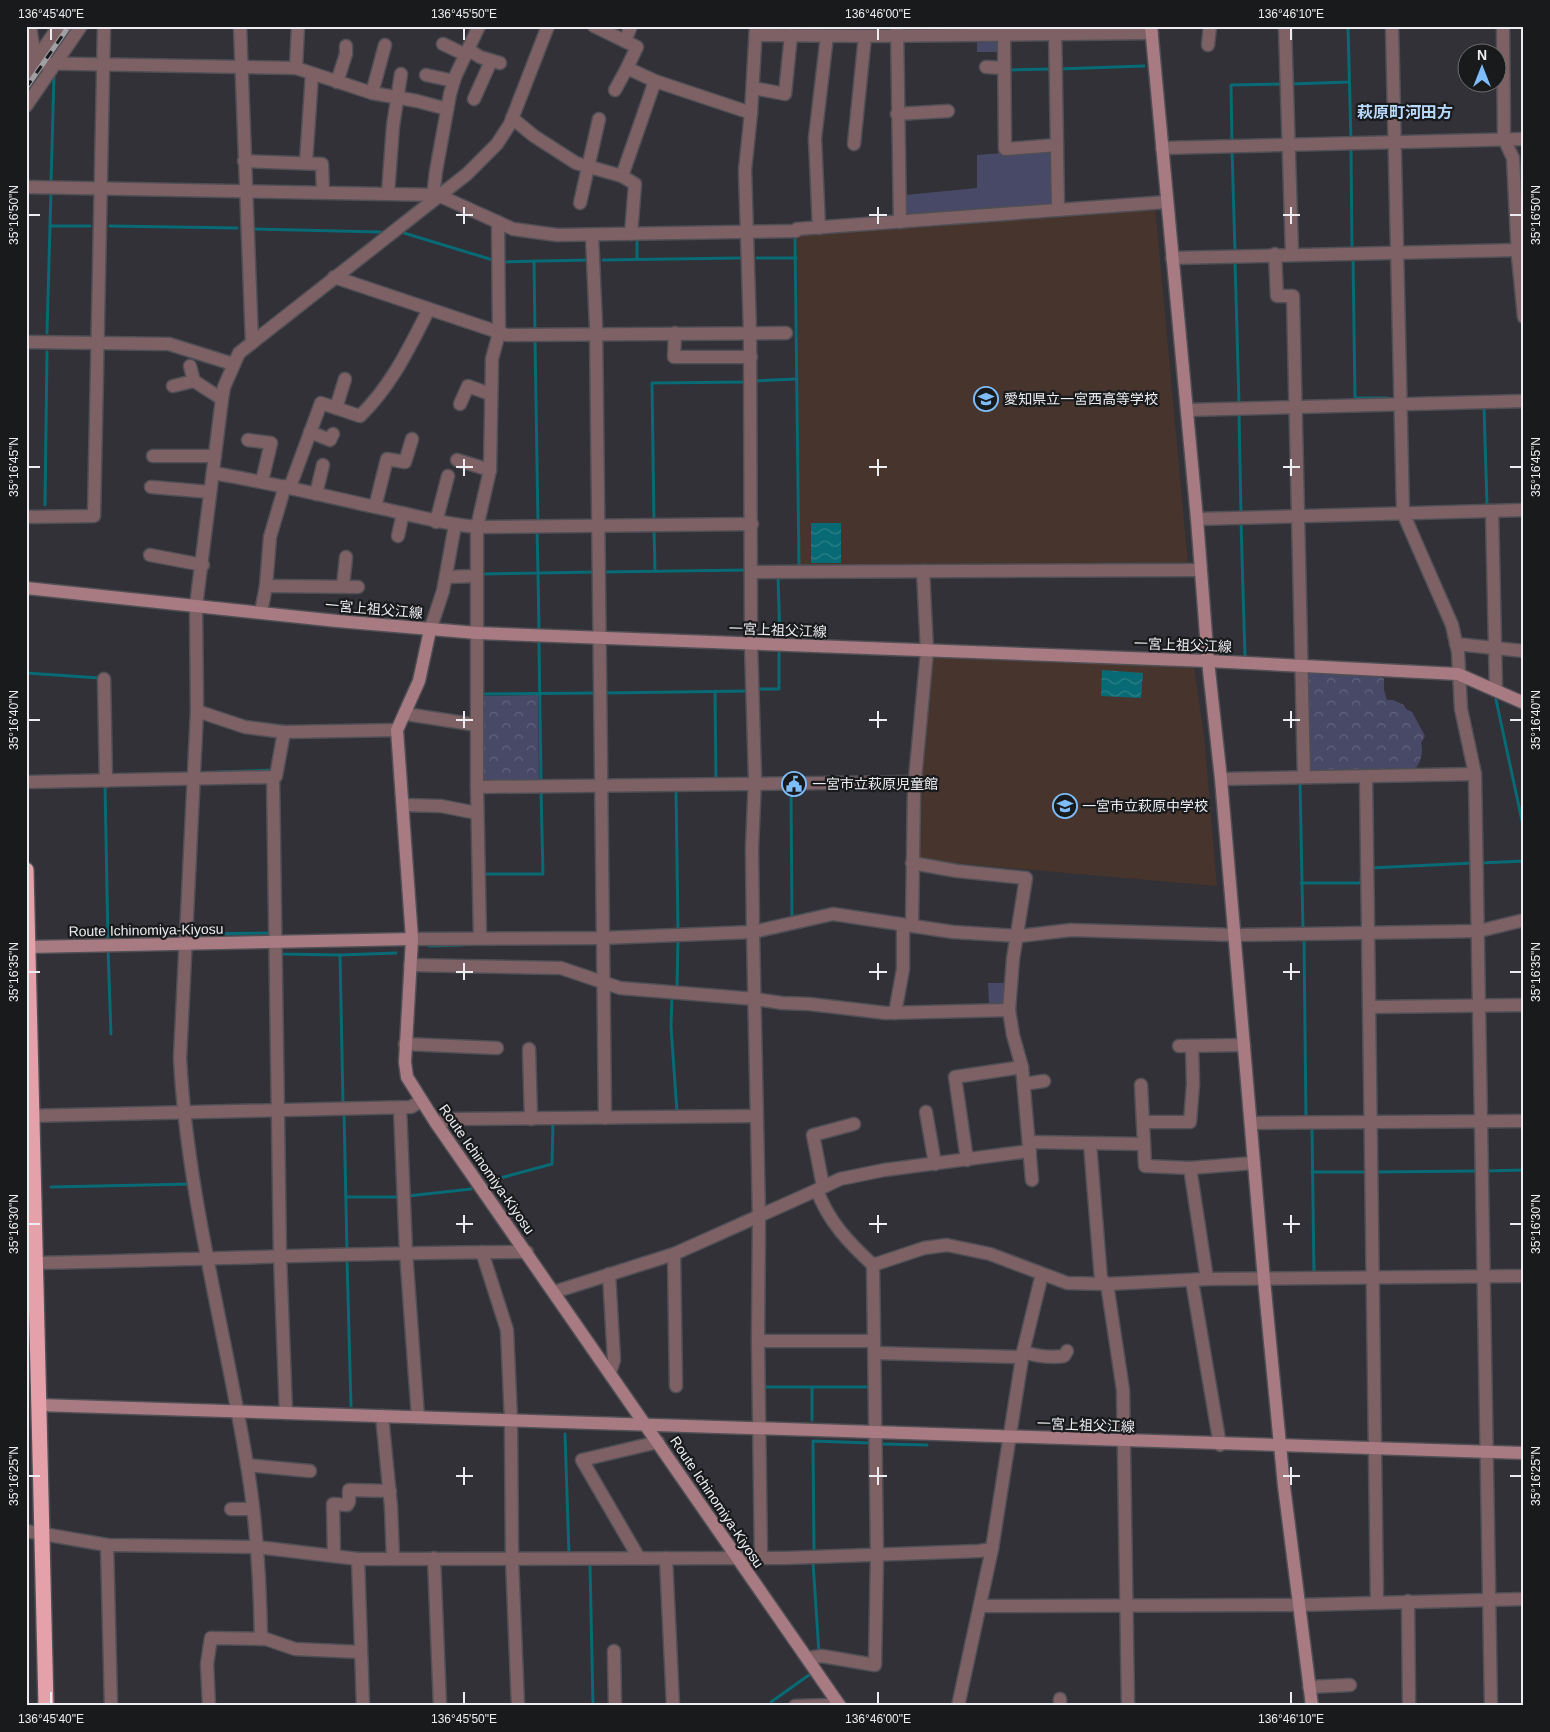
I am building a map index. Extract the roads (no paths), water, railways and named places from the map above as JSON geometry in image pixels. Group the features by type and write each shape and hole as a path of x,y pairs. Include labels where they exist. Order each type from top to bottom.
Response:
{"highway":[{"path":"26,870 29,1116 35,1262 32,1303 39,1405 46,1706"}],"main road":[{"path":"1151,30 1197,519 1208,661 1221,780 1264,1280 1281,1447 1312,1706"},
{"name":"一宮上祖父江線","path":"26,588 477,634 1208,661 1458,674 1524,704"},
{"path":"412,939 397,730 420,681 430,630"},
{"name":"Route Ichinomiya-Kiyosu","path":"27,947 412,939 405,1044 407,1077 436,1123 808,1658 833,1704"},
{"name":"一宮上祖父江線","path":"39,1405 1281,1447 1524,1453"}],"street":[{"path":"30,26 30,65"},
{"path":"30,65 59,26"},
{"path":"26,106 81,26"},
{"path":"26,517 94,516 104,26"},
{"path":"240,26 252,343"},
{"path":"296,68 298,26"},
{"path":"438,194 434,188 447,109 454,81 479,26"},
{"path":"261,1639 259,1554 247,1465 208,1259 183,1113 180,1058 197,711 196,606 203,565 222,399 233,364 239,353 334,277 374,249 438,194 466,174 497,144 512,118 548,26"},
{"path":"594,26 637,47 615,90"},
{"path":"625,41 631,26"},
{"path":"1208,45 1210,26"},
{"path":"1285,26 1292,254"},
{"path":"1392,26 1403,513 1452,625 1456,644 1461,709 1475,774 1491,1706"},
{"path":"1502,26 1504,139 1513,158 1517,250 1521,265 1524,317"},
{"path":"1056,30 1058,210"},
{"path":"762,1558 758,1341 759,1217 753,932 754,785 751,644 751,357 745,170 753,88 756,31 791,35 865,36 897,31 1004,34 1056,30 1151,30"},
{"path":"897,31 900,222"},
{"path":"1004,34 1005,149 1057,145"},
{"path":"753,88 785,94 791,35"},
{"path":"819,228 815,138 827,36"},
{"path":"854,144 865,36"},
{"path":"444,44 496,62 474,99"},
{"path":"372,93 385,45"},
{"path":"337,82 346,54 346,46"},
{"path":"30,65 55,63 296,68 372,93 447,109"},
{"path":"986,67 1003,68"},
{"path":"627,68 655,81 751,113"},
{"path":"306,162 312,74"},
{"path":"388,193 401,74"},
{"path":"426,75 454,81"},
{"path":"622,176 655,81"},
{"path":"897,114 948,111"},
{"path":"512,118 557,152 587,166 622,176 635,184 631,234"},
{"path":"580,203 599,119"},
{"path":"1162,148 1524,139"},
{"path":"244,161 322,164 323,192"},
{"path":"26,187 438,194 513,229 557,235 592,236 796,231 797,229 1167,202"},
{"path":"480,938 476,787 477,527 490,470 492,359 499,333 498,222"},
{"path":"592,236 596,335 605,1118"},
{"path":"1172,258 1275,254 1517,250"},
{"path":"1275,254 1276,296 1293,296 1304,777"},
{"path":"334,277 507,335 786,332"},
{"path":"261,612 266,586 270,537 287,486 321,403 360,416 373,404 402,362 429,309"},
{"path":"675,333 674,357 751,357"},
{"path":"26,342 169,344 233,364"},
{"path":"190,366 194,381 222,399"},
{"path":"336,408 345,379"},
{"path":"173,386 194,381"},
{"path":"460,404 468,386 490,394"},
{"path":"1187,410 1524,401"},
{"path":"310,432 330,440 333,434"},
{"path":"375,507 387,459 405,462 412,439"},
{"path":"248,440 271,443 262,481"},
{"path":"153,456 214,456"},
{"path":"457,460 490,470"},
{"path":"316,494 323,465"},
{"path":"213,473 287,486 455,525 477,527 752,524"},
{"path":"436,522 448,476"},
{"path":"151,487 210,492"},
{"path":"1197,519 1524,510"},
{"path":"1492,511 1496,690"},
{"path":"398,536 403,513"},
{"path":"430,630 446,577 455,525"},
{"path":"150,555 203,565"},
{"path":"343,586 346,557"},
{"path":"752,572 1200,570"},
{"path":"895,1013 904,969 908,925 915,782 927,651 923,571"},
{"path":"446,577 477,576"},
{"path":"266,586 358,587"},
{"path":"1456,644 1524,650"},
{"path":"104,679 106,780"},
{"path":"197,711 245,727 284,732 397,730"},
{"path":"406,714 476,725"},
{"path":"26,782 276,776 284,732"},
{"path":"1221,780 1475,774"},
{"path":"273,776 280,1256 286,1413"},
{"path":"1366,777 1377,1602"},
{"path":"476,787 915,782"},
{"path":"402,805 441,806 477,813"},
{"path":"912,863 957,871 1026,878 1013,959 1009,1010 1013,1035 1022,1067 1032,1180"},
{"path":"412,939 602,938 753,932 833,914 953,932 1018,936 1071,930 1235,935 1479,931 1524,920"},
{"path":"410,965 561,968 620,988 755,999 782,1004 809,1004 850,1010 895,1013 1009,1010"},
{"path":"1369,1007 1524,1004"},
{"path":"405,1044 497,1048"},
{"path":"1179,1046 1244,1045"},
{"path":"1144,1122 1190,1122 1193,1084 1192,1046"},
{"path":"529,1049 531,1119"},
{"path":"967,1160 954,1077 1022,1067"},
{"path":"1024,1084 1044,1081"},
{"path":"1141,1085 1145,1166 1190,1168 1254,1163"},
{"path":"29,1116 411,1108 421,1101"},
{"path":"400,1108 406,1252 418,1417"},
{"path":"926,1112 936,1164"},
{"path":"436,1123 453,1119 756,1116"},
{"path":"1251,1123 1524,1121"},
{"path":"808,1658 822,1656 875,1665 877,1555 873,1265 836,1228 823,1207 813,1135 854,1124"},
{"path":"1090,1144 1101,1279 1107,1284 1123,1390 1128,1706"},
{"path":"554,1292 674,1254 840,1179 884,1170 967,1160 1030,1146 1144,1144"},
{"path":"1190,1168 1207,1279"},
{"path":"873,1265 924,1248 947,1245 990,1254 1067,1283 1107,1284 1207,1279 1374,1279 1524,1276"},
{"path":"35,1262 208,1259 406,1252 527,1252"},
{"path":"482,1252 507,1330 511,1420 512,1559 518,1706"},
{"path":"674,1254 676,1386"},
{"path":"610,1274 614,1360 610,1372"},
{"path":"958,1706 992,1549 1022,1355 1042,1274"},
{"path":"1192,1281 1220,1445"},
{"path":"758,1341 1058,1357 1064,1356 1067,1351"},
{"path":"382,1416 390,1491 393,1558"},
{"path":"639,1558 582,1460 658,1442"},
{"path":"247,1465 310,1472"},
{"path":"334,1556 333,1504 346,1505 349,1502 349,1490 390,1491"},
{"path":"231,1509 253,1509"},
{"path":"26,1531 107,1545 257,1547 358,1559 762,1558 992,1549"},
{"path":"107,1545 111,1706"},
{"path":"434,1558 440,1706"},
{"path":"666,1558 673,1706"},
{"path":"358,1559 363,1706"},
{"path":"980,1606 1300,1604 1524,1599"},
{"path":"1408,1601 1409,1706"},
{"path":"209,1706 207,1664 211,1638 261,1639 295,1649 360,1652"},
{"path":"614,1651 615,1706"},
{"path":"1309,1687 1350,1685"},
{"path":"795,1706 833,1704"}],"water":[{"path":"811,523 841,523 841,563 811,563"},
{"path":"1102,670 1143,673 1141,698 1101,696"}],"waterway":[{"path":"1348,26 1351,141"},
{"path":"1058,69 1144,66"},
{"path":"1008,70 1051,69"},
{"path":"51,183 54,74"},
{"path":"1290,84 1349,82"},
{"path":"1232,144 1231,85 1283,84"},
{"path":"1351,147 1352,251"},
{"path":"1232,150 1235,251"},
{"path":"47,333 51,191"},
{"path":"50,226 90,226"},
{"path":"110,226 237,228"},
{"path":"251,229 380,232"},
{"path":"404,233 493,260"},
{"path":"637,237 637,259"},
{"path":"795,238 799,568 797,568"},
{"path":"1353,257 1355,398 1388,398"},
{"path":"603,260 739,258"},
{"path":"757,258 796,258"},
{"path":"501,262 589,260"},
{"path":"534,261 535,333"},
{"path":"1235,261 1239,403"},
{"path":"535,339 538,523"},
{"path":"45,505 47,352"},
{"path":"753,381 797,379"},
{"path":"654,522 652,383 747,382"},
{"path":"1482,407 1484,407 1487,505"},
{"path":"1239,413 1241,514"},
{"path":"1241,522 1245,657"},
{"path":"654,528 655,571"},
{"path":"481,574 538,573 537,529"},
{"path":"603,572 748,570"},
{"path":"539,629 538,573 595,572"},
{"path":"778,577 780,639"},
{"path":"539,643 541,782"},
{"path":"759,689 779,689 779,653"},
{"path":"26,673 100,678"},
{"path":"715,691 716,779"},
{"path":"604,693 749,691"},
{"path":"482,694 598,693"},
{"path":"1495,695 1524,830"},
{"path":"218,772 274,770"},
{"path":"1300,782 1303,931"},
{"path":"105,784 108,942"},
{"path":"676,789 678,931"},
{"path":"791,790 792,917 832,909"},
{"path":"486,874 543,874 541,791"},
{"path":"1480,863 1524,861"},
{"path":"1370,868 1473,863"},
{"path":"1301,883 1361,883 1361,878"},
{"path":"192,934 270,933"},
{"path":"108,935 179,934"},
{"path":"677,988 678,939"},
{"path":"1304,939 1306,1119"},
{"path":"429,946 462,945"},
{"path":"108,948 111,1034"},
{"path":"280,952 282,954 340,955"},
{"path":"343,1104 340,955 396,953"},
{"path":"672,996 671,1027 677,1112"},
{"path":"344,1113 347,1250"},
{"path":"489,1181 552,1164 553,1122"},
{"path":"1309,1128 1312,1128 1314,1274"},
{"path":"1486,1171 1524,1170"},
{"path":"1375,1172 1478,1171"},
{"path":"1312,1172 1367,1172"},
{"path":"51,1187 192,1184"},
{"path":"408,1196 471,1189"},
{"path":"346,1197 399,1197"},
{"path":"347,1259 351,1406"},
{"path":"764,1387 870,1387"},
{"path":"812,1387 812,1420"},
{"path":"565,1434 569,1554"},
{"path":"814,1552 813,1441 870,1443"},
{"path":"882,1444 927,1445"},
{"path":"813,1562 819,1653"},
{"path":"590,1565 593,1706"},
{"path":"771,1702 809,1675"}],"railway":[{"path":"26,88 69,26"}],"place":[{"name":"愛知県立一宮西高等学校","path":"986,399"},
{"name":"一宮市立萩原児童館","path":"794,784"},
{"name":"一宮市立萩原中学校","path":"1065,806"}],"district":[{"name":"萩原町河田方","path":"1405,112"}]}
